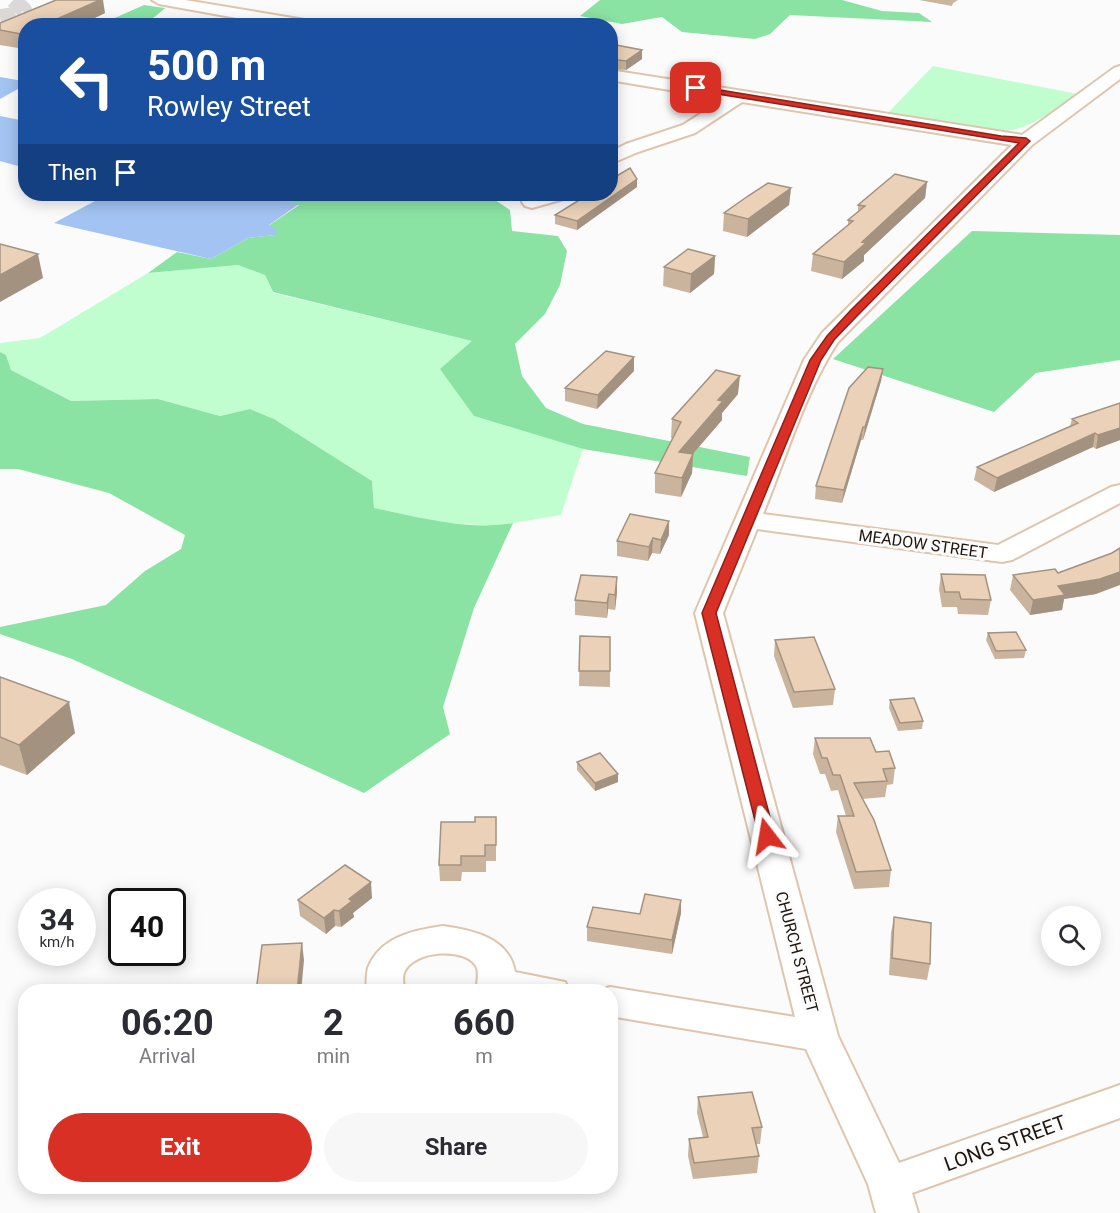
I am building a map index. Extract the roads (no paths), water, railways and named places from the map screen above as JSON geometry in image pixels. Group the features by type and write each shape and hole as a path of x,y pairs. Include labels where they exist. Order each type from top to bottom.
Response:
{"street":[{"path":"159,0 264,18"},
{"name":"CHURCH STREET","path":"893,1199 819,1036 709,613 803,385 815,360 830,338 1026,141 1120,71"},
{"path":"618,76 1001,139 1026,141"},
{"path":"618,155 689,129 739,96"},
{"name":"MEADOW STREET","path":"749,520 1002,554 1120,493"},
{"path":"385,984 385,974 391,961 412,945 439,938 458,939 475,945 488,955 496,968 496,984"},
{"path":"618,1002 819,1036"},
{"name":"LONG STREET","path":"893,1199 1120,1101"}],"water":[{"path":"0,77 18,80 18,89 0,99"},
{"path":"0,116 18,120 18,166 0,161"},
{"path":"95,201 283,201 299,204 269,225 278,231 275,235 248,238 211,259 54,223"}],"tunnel":[{"path":"0,17 15,15 24,10 13,0"}]}
